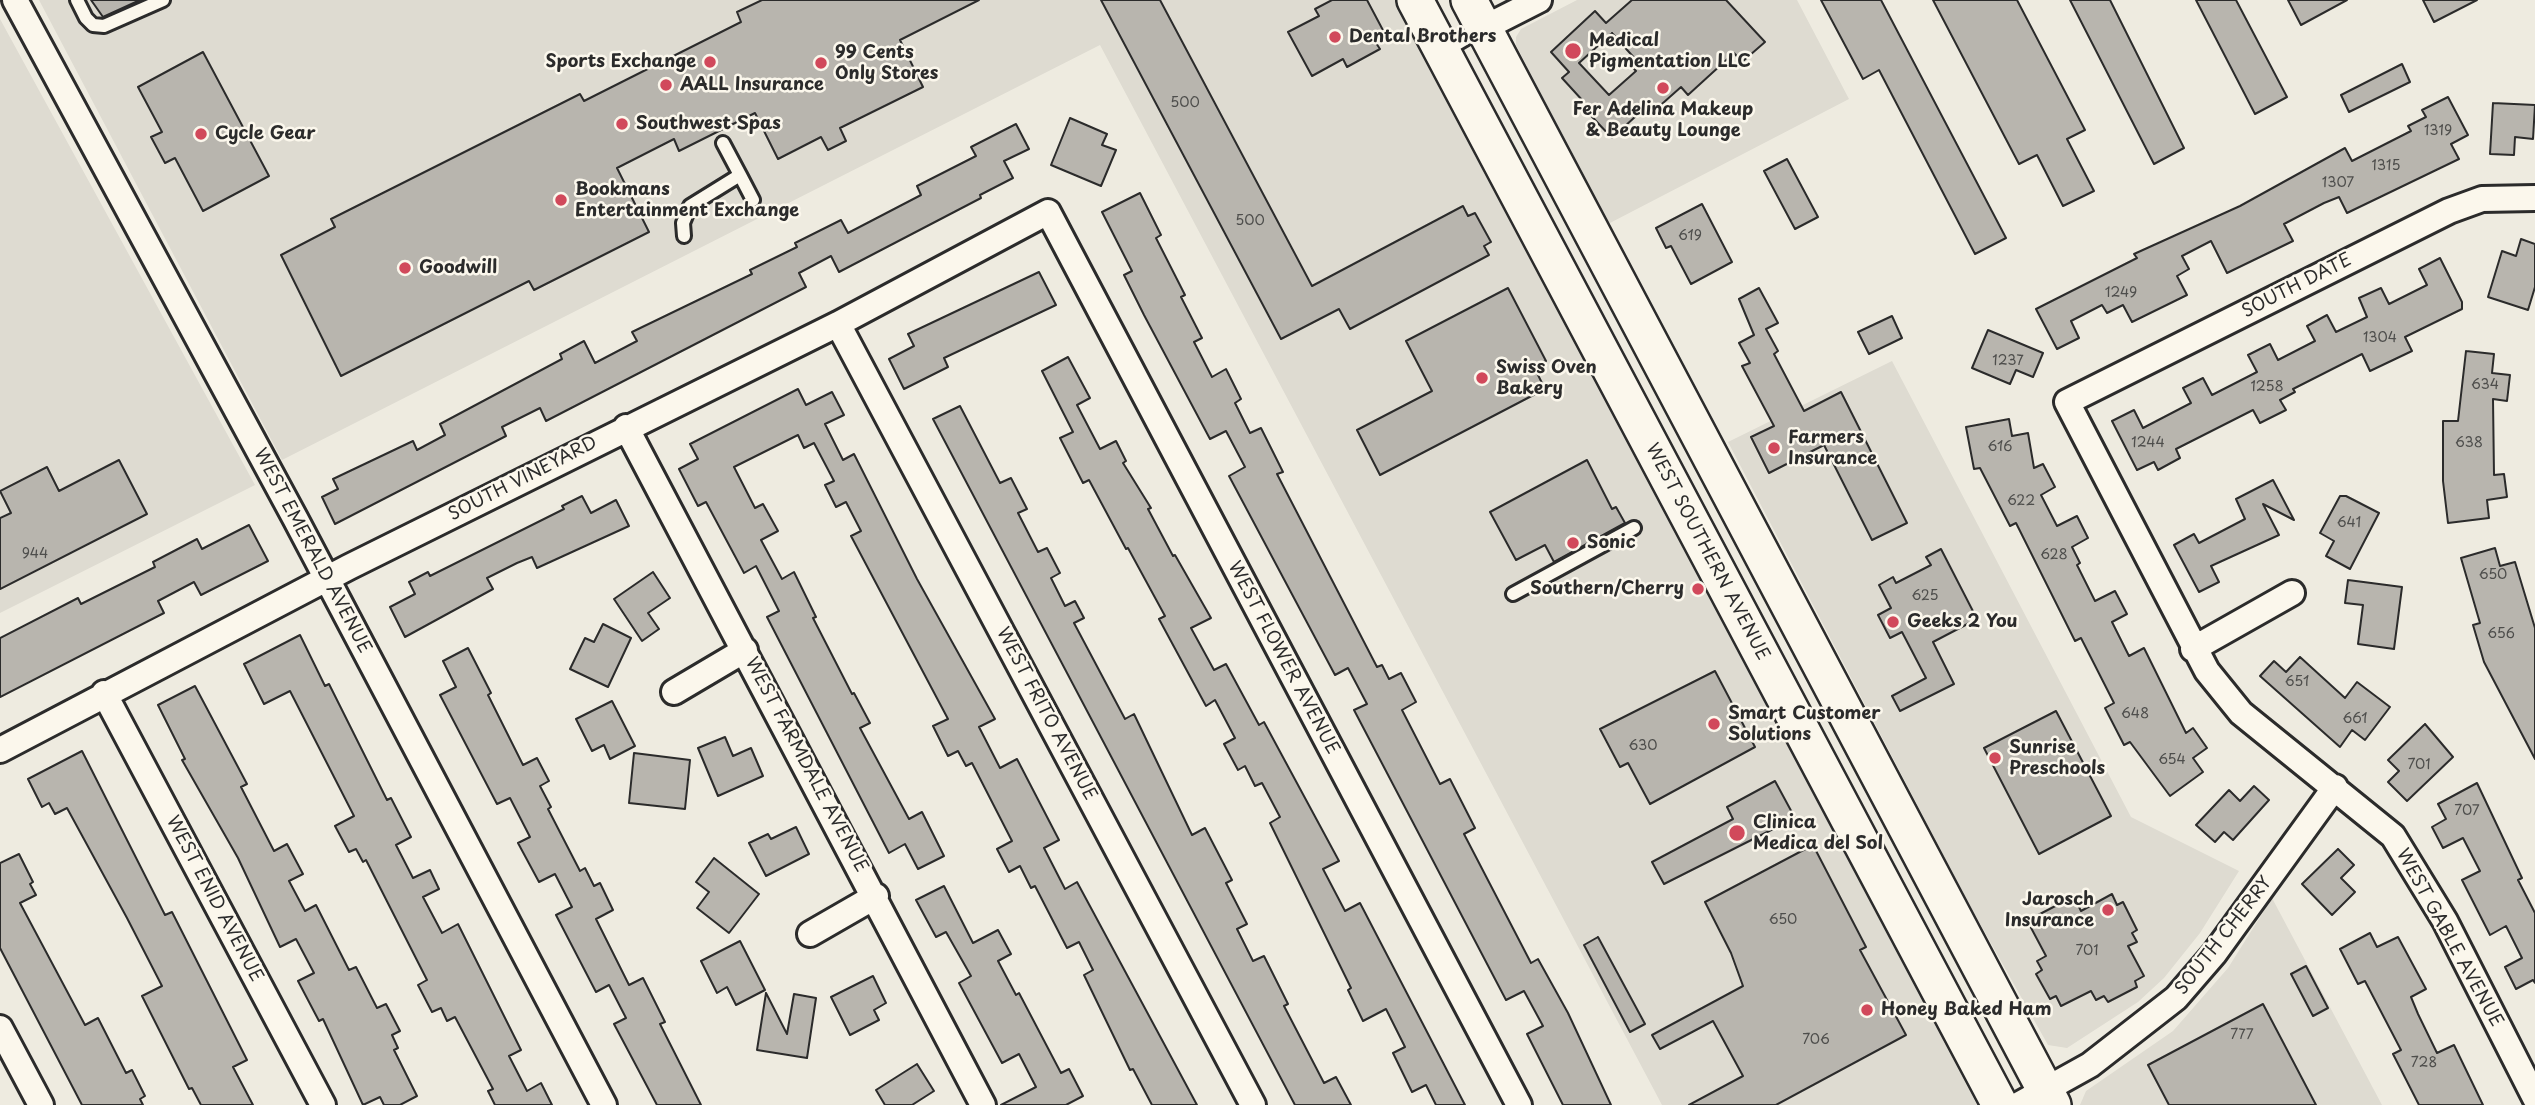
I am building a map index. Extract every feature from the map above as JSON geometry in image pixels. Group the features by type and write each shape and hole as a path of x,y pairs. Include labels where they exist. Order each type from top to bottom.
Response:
{"main road":[{"name":"WEST SOUTHERN AVENUE","path":"1415,0 2000,1105"},
{"path":"1476,14 2038,1100"}],"street":[{"name":"WEST EMERALD AVENUE","path":"15,0 326,578 604,1105"},
{"path":"1476,14 1539,0"},
{"name":"SOUTH DATE","path":"2067,402 2449,211 2482,199 2535,198"},
{"name":"SOUTH VINEYARD","path":"0,750 326,578 838,324 1048,212"},
{"name":"WEST FLOWER AVENUE","path":"1048,212 1519,1105"},
{"name":"WEST FRITO AVENUE","path":"838,324 1253,1105"},
{"name":"WEST GABLE AVENUE","path":"2067,402 2193,649 2241,713 2393,836 2445,921 2535,1098"},
{"name":"WEST FARMDALE AVENUE","path":"626,427 876,897 983,1105"},
{"path":"2193,649 2292,593"},
{"path":"674,692 745,650"},
{"name":"WEST ENID AVENUE","path":"104,693 323,1105"},
{"name":"SOUTH CHERRY","path":"2038,1100 2090,1065 2176,998 2214,954 2335,787"},
{"path":"810,934 876,897"},
{"path":"0,1028 41,1105"}],"lane":[{"path":"77,0 86,18 93,24 104,26 163,0"},
{"path":"1443,52 1476,14"},
{"path":"723,143 753,200"},
{"path":"684,236 683,223 690,206 740,175"},
{"path":"1513,594 1634,528"}],"shaded area":[{"path":"39,0 1395,0 1977,1105 1662,1105 1100,45 282,460"},
{"path":"1577,0 1797,0 1849,99 1608,224 1516,45 1516,37 1521,29"},
{"path":"0,19 255,485 0,613"},
{"path":"1892,361 2131,817 2239,871 2200,933 2164,978 2138,1002 2067,1048 2048,1045 1969,904 1728,442"},
{"path":"2272,898 2382,1105 2080,1105 2086,1091 2173,1031 2228,968"}],"building":[{"path":"91,0 140,0 103,17"},
{"path":"762,0 979,0 900,40 923,87 840,128 846,141 828,150 821,137 778,159 755,113 679,151 674,139 617,168 649,232 534,290 529,281 341,376 281,255 335,227 331,219 580,94 584,101 741,22 737,12"},
{"path":"1101,0 1160,0 1312,286 1463,206 1468,216 1475,213 1491,242 1484,246 1489,255 1350,329 1339,309 1281,339"},
{"name":"Dental Brothers","path":"1332,0 1367,0 1385,34 1374,40 1380,49 1347,67 1343,59 1312,76 1288,32 1319,16 1315,9"},
{"path":"1632,0 1726,0 1765,42 1742,62 1734,53 1688,95 1681,87 1654,111 1648,105 1612,138 1580,104 1583,101 1562,78 1569,72 1551,52 1595,11 1606,23","holes":["1612,33 1637,61 1631,66 1636,71 1609,95 1579,63"]},
{"path":"1821,0 1881,0 2006,238 1975,254 1879,70 1863,79"},
{"path":"1933,0 2017,0 2085,130 2067,139 2094,191 2063,206 2037,155 2019,164"},
{"path":"2070,0 2110,0 2184,148 2154,164"},
{"path":"2196,0 2236,0 2287,97 2255,114"},
{"path":"2288,0 2347,0 2301,25"},
{"path":"2423,0 2477,0 2434,22"},
{"name":"Cycle Gear","path":"203,52 269,176 203,211 175,158 165,163 151,137 162,132 138,87"},
{"path":"2402,64 2410,82 2349,112 2341,95"},
{"path":"2448,97 2468,135 2451,144 2459,159 2347,213 2339,197 2324,203 2284,224 2293,241 2227,273 2211,241 2182,256 2189,269 2177,276 2187,295 2132,322 2123,305 2107,313 2102,305 2071,321 2079,338 2057,349 2036,309 2137,258 2134,254 2240,206 2345,148 2352,161 2411,131 2408,126 2426,117 2422,110"},
{"path":"2493,103 2535,105 2533,139 2515,137 2514,155 2490,154"},
{"path":"1070,118 1107,134 1102,145 1116,150 1101,186 1051,165"},
{"path":"1016,124 1029,149 1004,161 1013,178 980,195 981,198 839,272 831,256 799,273 806,287 546,421 540,408 502,427 506,436 335,524 322,497 338,489 333,479 413,441 417,450 445,435 440,424 562,359 560,354 584,341 595,363 637,341 632,332 752,274 750,270 797,247 795,243 841,220 848,233 921,195 917,186 976,156 971,147"},
{"path":"1787,159 1818,217 1795,229 1764,171"},
{"path":"1140,193 1161,235 1156,238 1185,295 1181,297 1202,338 1194,342 1212,377 1226,369 1241,399 1235,403 1250,433 1261,428 1283,472 1277,474 1377,667 1382,665 1389,679 1401,673 1416,702 1402,710 1440,784 1450,779 1475,828 1464,834 1531,963 1538,959 1568,1013 1611,1105 1563,1105 1527,1034 1543,1026 1524,991 1506,1000 1354,710 1367,704 1348,668 1335,675 1229,476 1245,467 1226,431 1210,439 1144,315 1124,275 1132,271 1102,212"},
{"path":"1702,204 1732,262 1691,284 1671,246 1666,248 1656,228"},
{"path":"2521,239 2535,244 2535,287 2528,310 2488,297 2502,251 2516,256"},
{"path":"2440,258 2462,302 2462,309 2405,337 2412,351 2370,371 2362,354 2293,389 2295,392 2280,400 2286,410 2260,423 2253,410 2176,449 2180,458 2158,470 2154,462 2137,470 2112,421 2134,410 2143,428 2191,403 2183,388 2203,378 2212,395 2257,372 2248,355 2270,344 2278,360 2315,341 2307,326 2327,315 2336,332 2367,317 2359,298 2381,288 2389,304 2427,285 2419,269"},
{"path":"1039,272 1056,305 944,358 948,367 904,389 889,359 914,346 908,334"},
{"name":"Swiss Oven Bakery","path":"1508,288 1546,361 1534,367 1545,389 1380,475 1357,430 1432,391 1406,341"},
{"path":"1759,288 1778,323 1766,329 1778,351 1774,354 1804,411 1841,392 1907,523 1872,540 1824,445 1769,473 1751,437 1774,426 1742,366 1750,363 1739,343 1754,335 1739,299"},
{"path":"1892,316 1902,338 1869,354 1858,332"},
{"path":"1988,330 2043,353 2033,377 2016,370 2010,384 1972,368"},
{"path":"2466,351 2494,354 2492,373 2510,375 2507,401 2493,399 2494,475 2504,474 2507,497 2487,500 2489,518 2448,523 2443,481 2443,421 2458,421"},
{"path":"1068,357 1090,398 1077,405 1100,449 1116,441 1126,461 1123,463 1151,508 1148,509 1173,556 1175,555 1211,618 1191,628 1214,670 1226,664 1259,725 1264,722 1339,861 1323,869 1345,911 1360,903 1465,1105 1436,1105 1426,1085 1412,1092 1393,1053 1405,1047 1386,1009 1363,1021 1348,990 1351,988 1270,823 1280,817 1262,783 1255,786 1245,766 1238,770 1224,744 1235,738 1215,700 1206,706 1159,619 1165,616 1128,548 1126,549 1089,480 1083,483 1060,438 1073,432 1042,371"},
{"path":"798,389 806,405 832,392 844,415 825,424 843,460 854,454 917,579 995,719 979,727 1000,768 1017,759 1059,840 1044,848 1065,889 1077,882 1197,1105 1152,1105 1133,1069 1130,1070 1084,975 1093,970 1079,942 1067,948 1035,886 1031,888 1020,866 1009,872 997,849 1012,841 972,763 966,766 958,751 948,756 933,726 948,719 851,536 861,531 846,502 836,507 825,485 834,481 814,443 804,448 798,435 734,467 755,508 763,504 778,531 761,540 782,579 794,572 816,617 813,618 870,723 860,728 909,819 922,812 944,856 918,869 905,844 889,853 767,617 779,611 756,566 744,573 706,502 698,506 679,469 698,459 690,444"},
{"path":"960,406 1000,483 1011,478 1027,509 1018,513 1038,552 1047,548 1060,573 1051,578 1065,606 1075,601 1084,618 1074,623 1125,719 1134,714 1192,835 1205,828 1232,880 1226,883 1247,924 1237,929 1253,961 1264,956 1288,1004 1284,1006 1324,1083 1336,1077 1351,1105 1295,1105 933,419"},
{"path":"2009,419 2012,436 2028,433 2034,468 2043,464 2055,487 2041,495 2057,526 2077,516 2088,538 2072,547 2080,563 2077,565 2095,601 2115,591 2127,614 2112,622 2129,656 2144,648 2186,733 2193,728 2207,748 2193,758 2203,772 2170,796 2130,742 2124,745 2105,708 2114,703 2081,638 2075,641 2016,523 2010,526 1980,468 1974,469 1966,427"},
{"path":"119,460 147,514 0,589 0,518 11,513 0,491 47,467 59,491"},
{"path":"1587,460 1612,509 1616,507 1625,523 1554,562 1545,545 1516,560 1490,512"},
{"path":"2273,480 2294,520 2263,504 2279,535 2211,566 2219,582 2199,592 2174,545 2194,534 2199,543 2245,519 2236,499"},
{"path":"582,496 591,513 616,500 629,526 537,568 532,557 517,563 487,578 493,589 405,637 390,607 415,594 409,582 428,572 430,576 564,509 562,506"},
{"path":"2340,496 2346,496 2379,513 2350,569 2326,556 2334,541 2320,533"},
{"path":"249,525 268,561 201,595 194,582 158,601 164,613 0,697 0,638 78,598 81,604 155,567 153,562 197,539 202,549"},
{"path":"2495,548 2500,566 2515,562 2535,628 2535,759 2484,662 2473,625 2480,623 2461,558"},
{"path":"1941,549 1977,619 1933,642 1954,684 1900,711 1892,696 1926,678 1902,632 1890,638 1878,615 1891,608 1879,585 1893,577 1896,583 1931,565 1926,557"},
{"path":"653,572 670,598 648,613 659,629 642,641 614,599"},
{"path":"2348,580 2402,587 2394,649 2358,644 2363,605 2345,603"},
{"path":"603,624 631,638 608,687 570,669 585,638 594,642"},
{"path":"300,635 325,686 329,684 387,800 391,798 411,837 396,845 413,878 430,870 439,889 423,897 442,933 458,924 521,1050 509,1056 527,1091 541,1083 552,1105 495,1105 488,1091 493,1089 455,1017 447,1021 441,1008 432,1012 418,985 427,980 366,860 363,862 356,849 349,852 335,826 354,816 290,691 264,704 244,664"},
{"path":"468,648 523,765 537,758 549,781 540,786 551,807 548,809 580,871 585,868 594,886 600,883 613,910 596,919 629,985 643,978 665,1022 660,1024 701,1105 657,1105 614,1024 626,1018 609,985 596,992 556,915 572,907 555,874 539,882 518,843 530,837 510,798 497,804 440,695 456,687 443,661"},
{"path":"2300,657 2345,698 2357,682 2390,707 2365,740 2352,730 2340,747 2260,676 2274,661 2286,672"},
{"path":"1715,671 1755,747 1650,804 1628,763 1620,767 1600,729"},
{"path":"195,686 247,784 241,787 274,851 287,844 303,874 289,881 305,911 316,905 349,970 356,967 377,1008 386,1004 400,1031 392,1035 398,1048 394,1050 417,1096 400,1105 384,1105 380,1097 363,1105 323,1019 319,1021 298,981 314,973 296,939 280,947 238,858 182,760 185,759 158,705"},
{"path":"612,701 635,746 610,759 604,745 592,751 576,719"},
{"path":"2056,711 2111,816 2039,854 1984,748"},
{"path":"2425,724 2453,757 2407,801 2388,782 2399,771 2388,760"},
{"path":"725,737 733,756 751,748 763,776 718,796 698,748"},
{"path":"82,751 165,915 172,912 247,1060 233,1067 253,1105 201,1105 192,1088 189,1089 142,996 162,986 127,918 67,808 55,814 49,803 42,807 28,779"},
{"path":"634,753 690,760 685,809 629,803"},
{"name":"Clinica Medica del Sol","path":"1775,781 1795,818 1664,884 1652,862 1733,819 1727,807"},
{"path":"2477,783 2522,878 2518,880 2535,913 2535,983 2533,980 2516,989 2505,967 2522,958 2506,926 2490,935 2462,880 2480,871 2463,838 2443,848 2432,827 2446,819 2438,804"},
{"path":"2254,786 2269,800 2233,840 2224,832 2215,842 2196,825 2229,790 2240,801"},
{"path":"796,827 809,854 766,876 749,843 768,834 771,839"},
{"path":"1813,845 1866,947 1860,950 1906,1035 1776,1105 1689,1105 1743,1076 1713,1021 1660,1049 1652,1035 1743,986 1731,953 1705,902"},
{"path":"2338,849 2354,865 2341,878 2355,892 2332,915 2302,884"},
{"path":"19,854 33,882 30,884 36,895 20,903 85,1025 98,1018 126,1073 132,1070 145,1096 140,1099 143,1105 82,1105 0,948 0,863"},
{"path":"714,858 759,894 729,933 697,908 709,892 696,882"},
{"path":"944,886 973,943 998,930 1011,954 998,961 1016,995 1019,993 1061,1073 1069,1069 1083,1096 1066,1105 1001,1105 1036,1087 1019,1054 1002,1063 959,983 971,976 946,932 936,937 916,900"},
{"path":"2112,894 2117,905 2123,902 2137,930 2132,933 2137,942 2128,946 2144,976 2135,981 2137,987 2108,1002 2104,996 2096,1000 2091,991 2061,1006 2056,996 2050,999 2036,974 2042,970 2037,961 2046,956 2029,924 2041,919 2038,915 2065,901 2066,903 2075,899 2081,911"},
{"path":"2370,933 2377,947 2398,937 2426,989 2411,997 2437,1053 2454,1045 2483,1105 2419,1105 2393,1054 2401,1050 2365,981 2358,984 2340,949"},
{"path":"1598,937 1645,1024 1630,1032 1584,945"},
{"path":"740,941 765,990 736,1005 727,987 717,993 701,961"},
{"path":"2306,966 2328,1008 2313,1016 2291,974"},
{"path":"873,976 886,1003 874,1010 879,1020 850,1035 831,997"},
{"path":"766,993 787,1034 794,994 816,998 807,1058 757,1050"},
{"path":"2263,1004 2316,1105 2169,1105 2148,1065"},
{"path":"917,1064 934,1091 912,1105 885,1105 876,1090"}],"place":[{"name":"Dental Brothers","path":"1335,37"},
{"name":"Medical Pigmentation LLC","path":"1573,51"},
{"name":"Sports Exchange","path":"710,62"},
{"name":"99 Cents Only Stores","path":"821,63"},
{"name":"AALL Insurance","path":"666,85"},
{"name":"Fer Adelina Makeup & Beauty Lounge","path":"1663,88"},
{"name":"Southwest Spas","path":"622,124"},
{"name":"Cycle Gear","path":"201,134"},
{"name":"Bookmans Entertainment Exchange","path":"561,200"},
{"name":"Goodwill","path":"405,268"},
{"name":"Swiss Oven Bakery","path":"1482,378"},
{"name":"Farmers Insurance","path":"1774,448"},
{"name":"Sonic","path":"1573,543"},
{"name":"Southern/Cherry","path":"1698,589"},
{"name":"Geeks 2 You","path":"1893,622"},
{"name":"Smart Customer Solutions","path":"1714,724"},
{"name":"Sunrise Preschools","path":"1995,758"},
{"name":"Clinica Medica del Sol","path":"1737,833"},
{"name":"Jarosch Insurance","path":"2108,910"},
{"name":"Honey Baked Ham","path":"1867,1010"}]}
